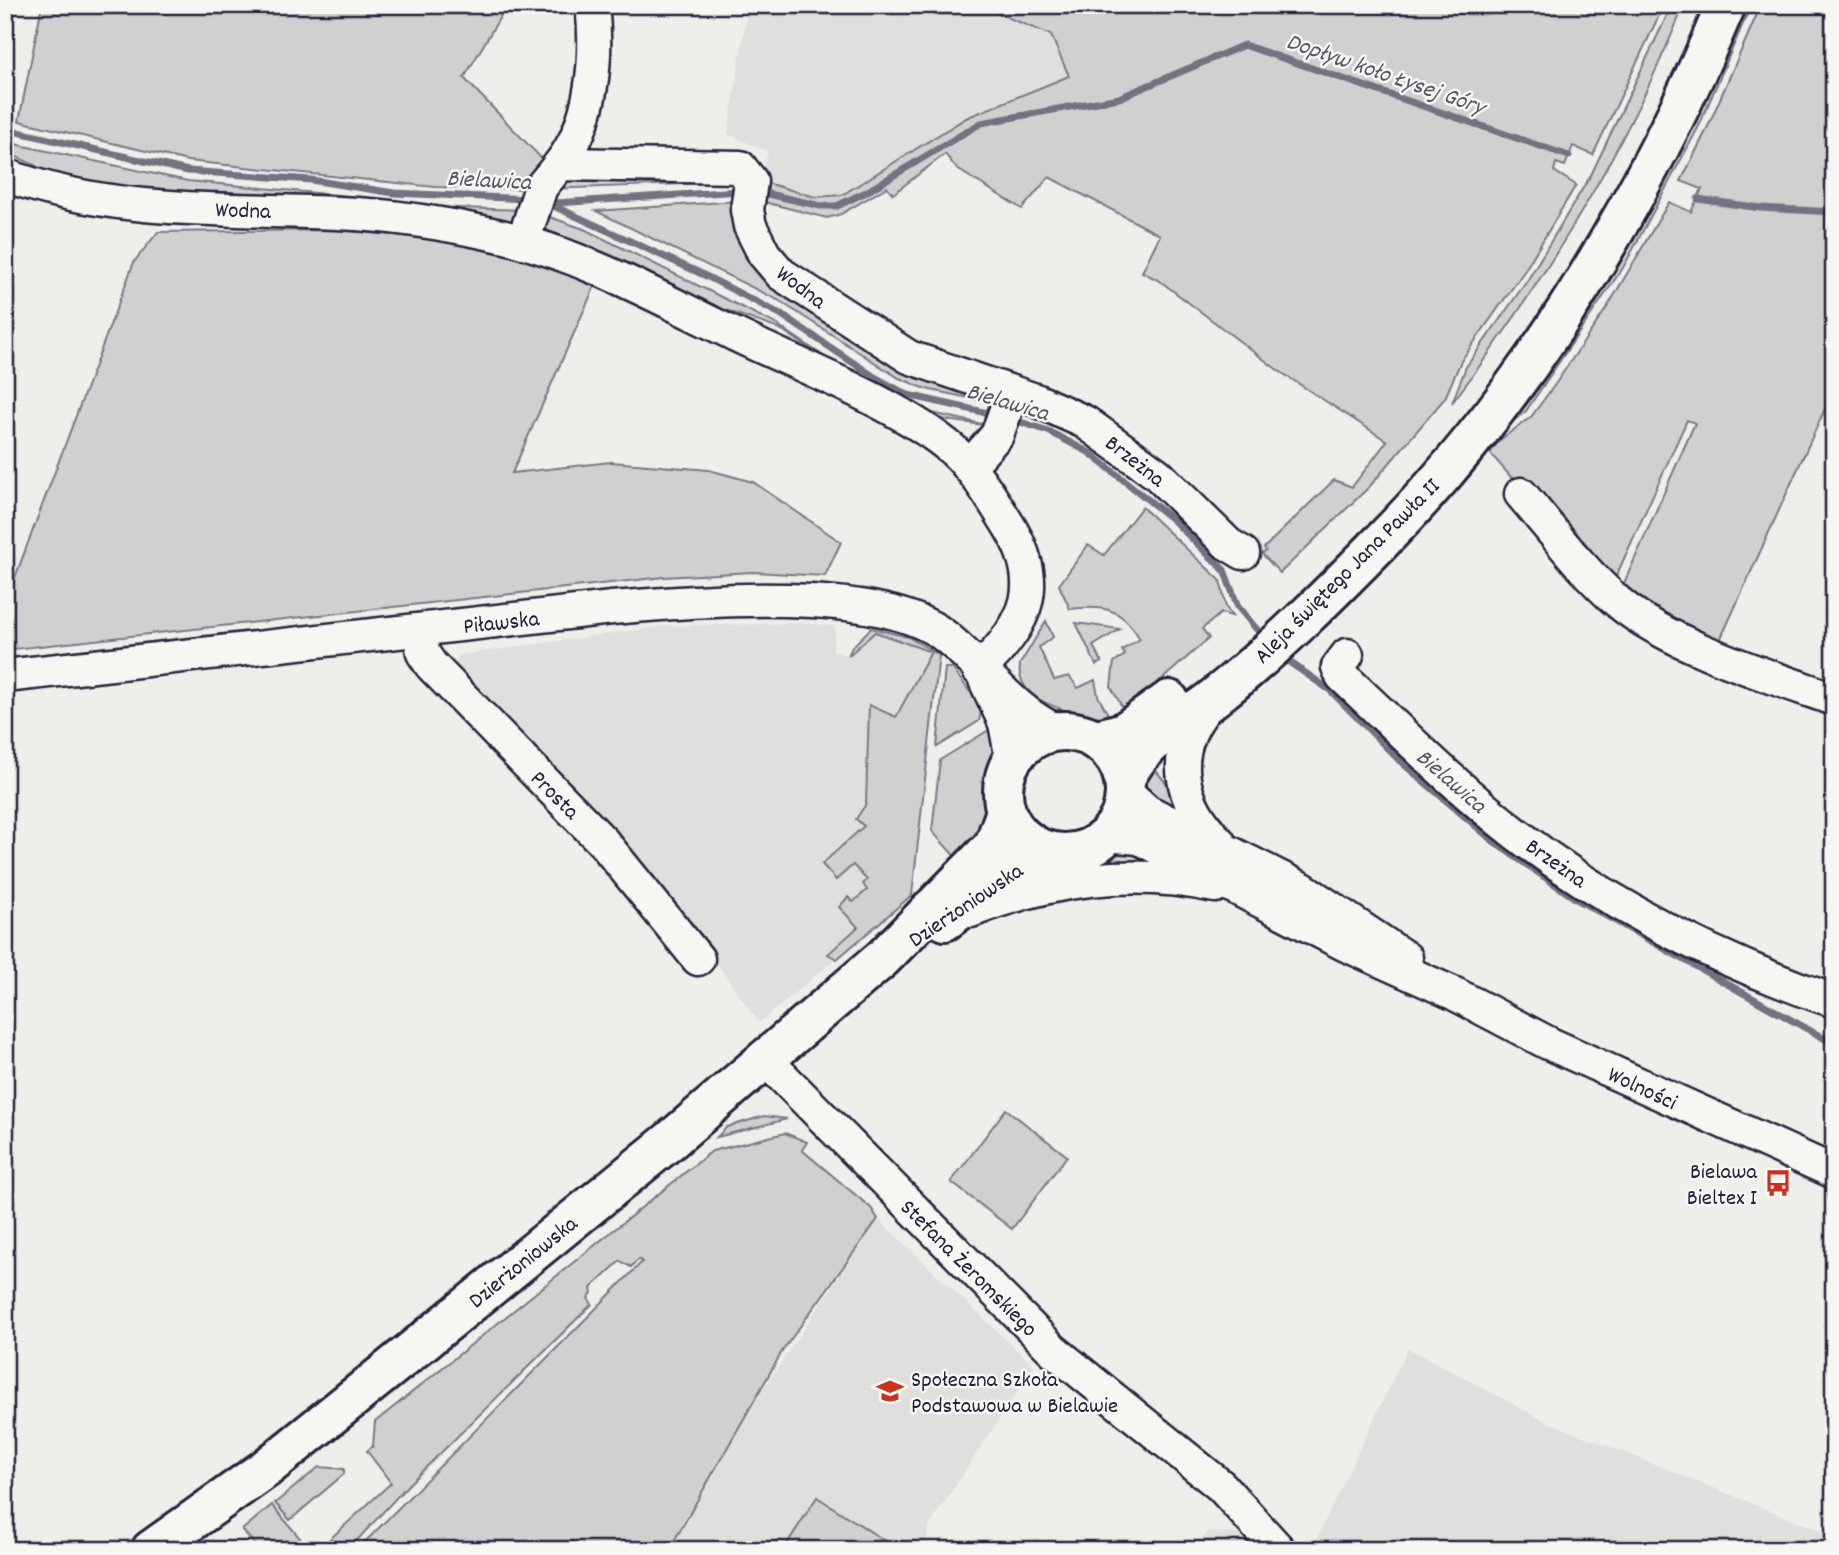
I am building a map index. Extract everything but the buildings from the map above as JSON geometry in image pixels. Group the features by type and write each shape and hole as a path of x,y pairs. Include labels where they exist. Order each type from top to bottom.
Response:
{"main road":[{"name":"Aleja świętego Jana Pawła II","path":"1281,622 1338,550 1408,476 1504,358 1593,222 1657,101 1698,5"},
{"name":"Aleja świętego Jana Pawła II","path":"1078,736 1114,737 1124,732 1184,689 1249,650 1416,505 1482,426 1548,339 1598,262 1653,164 1726,5"},
{"name":"Aleja świętego Jana Pawła II","path":"1124,786 1146,748 1174,724 1214,698 1249,650"},
{"path":"1078,736 1114,757 1124,786 1121,815 1107,835 1083,850 1048,852 1025,840 1013,827 1006,811 1003,785 1012,760 1033,740 1078,736"},
{"name":"Dzierżoniowska","path":"151,1550 275,1461 671,1140 763,1058 883,958 994,845 1006,811"},
{"name":"Dzierżoniowska","path":"883,958 945,922 1013,871 1048,852"}],"street":[{"path":"523,242 537,200 576,138 586,108 593,58 592,5"},
{"name":"Wodna","path":"560,164 735,166 746,172 749,192 747,218 768,260 781,274 901,353 1006,409"},
{"name":"Wodna","path":"5,175 72,194 127,204 363,215 430,223 523,242 595,267 848,388 928,432 969,467 1011,528 1028,576 1026,610 1017,629 979,670"},
{"path":"969,467 990,446 1006,409"},
{"name":"Brzeżna","path":"1006,409 1064,411 1093,427 1157,474 1228,544 1243,553"},
{"path":"1521,494 1600,585 1636,616 1713,654 1834,699"},
{"name":"Piławska","path":"5,676 664,604 766,601 840,604 875,608 919,621 950,641 1036,720 1078,736"},
{"name":"Prosta","path":"419,630 424,653 431,665 610,849 698,958"},
{"name":"Brzeżna","path":"1348,655 1338,667 1342,676 1463,790 1538,850 1608,897 1667,931 1770,977 1834,1001"},
{"name":"Piławska","path":"979,670 1005,723 1012,760"},
{"path":"1214,698 1202,712 1188,738 1183,757 1183,775 1192,809 1227,851"},
{"name":"Wolności","path":"1124,786 1147,811 1326,902 1455,995"},
{"name":"Wolności","path":"1107,835 1139,838 1357,950 1455,995 1548,1043 1834,1172"},
{"path":"945,922 1021,893 1089,878 1157,878 1207,884 1247,894"},
{"name":"Stefana Żeromskiego","path":"763,1058 1053,1350 1227,1491 1279,1550"}],"shaded area":[{"path":"42,5 507,5 464,78 544,161 524,189 435,187 188,161 19,121"},
{"path":"748,5 977,5 1051,35 1069,76 966,118 842,195 815,197 760,181 768,152 728,134"},
{"path":"977,5 1664,5 1593,155 1573,146 1565,166 1556,163 1554,171 1576,185 1525,270 1461,361 1445,398 1370,486 1280,573 1262,554 1266,551 1264,548 1334,480 1352,487 1387,441 1279,371 1160,281 1142,272 1160,235 1049,177 1022,209 957,169 945,154 893,194 887,187 841,214 827,218 756,200 760,181 815,197 842,195 966,118 1069,76 1051,35"},
{"path":"1672,5 1684,5 1610,162 1582,212 1520,309 1452,403 1466,367 1527,281 1592,173"},
{"path":"1740,5 1751,5 1699,126 1624,266 1526,411 1495,435"},
{"path":"1761,5 1834,5 1834,389 1716,649 1625,594 1624,583 1695,423 1687,420 1613,583 1575,551 1490,453 1500,440 1531,417 1556,383 1608,306 1669,202 1691,212 1702,189 1681,181"},
{"path":"5,142 188,181 349,196 425,207 525,210 513,223 168,196 50,177 35,165 5,152"},
{"path":"562,176 648,183 700,182 727,176 737,179 742,182 741,222 748,240 745,257 759,275 889,358 927,376 993,395 998,404 926,389 899,378 778,300 596,211 737,201 739,182 549,189"},
{"path":"541,214 584,229 778,325 872,389 899,402 923,411 991,426 946,420 910,410 871,390 782,330 692,298 642,269 549,231 543,226"},
{"path":"334,230 479,242 597,281 512,473 611,462 709,470 753,482 841,542 825,576 752,572 664,577 5,650 5,604 134,262 158,232"},
{"path":"1142,507 1220,580 1226,607 1232,616 1221,613 1202,629 1209,638 1125,712 1111,687 1114,662 1125,655 1122,650 1140,639 1126,621 1111,611 1093,608 1070,609 1059,585 1088,545 1104,555"},
{"path":"1046,621 1053,637 1039,647 1054,680 1069,676 1078,688 1095,680 1098,696 1110,718 1052,706 1028,690 1021,678 1020,664"},
{"path":"805,623 835,626 833,650 849,656 875,632 931,652 895,718 869,704 866,804 861,814 905,901 759,1023 703,944 453,670 459,655 665,626"},
{"path":"1076,623 1120,629 1093,646 1102,662 1096,665"},
{"path":"871,628 908,637 939,655 912,895 837,959 828,954 858,927 839,907 848,897 853,902 867,890 863,884 867,880 853,865 836,880 822,864 864,826 856,819 866,804 869,705 896,717 931,652 875,632 848,656 852,647"},
{"path":"945,668 952,668 982,708 979,721 937,747"},
{"path":"997,725 997,761 990,794 991,818 957,859 932,831 940,760"},
{"path":"1147,760 1167,784 1174,784 1187,818 1141,793"},
{"path":"1125,848 1178,868 1021,874 1077,864"},
{"path":"1006,1109 1067,1156 1012,1229 951,1182"},
{"path":"764,1116 787,1119 717,1137 727,1127"},
{"path":"785,1133 807,1142 802,1150 871,1208 878,1219 783,1350 669,1550 357,1550 642,1262 639,1259 631,1267 620,1261 591,1288 592,1293 588,1298 592,1304 408,1485 348,1550 318,1550 391,1483 367,1451 373,1446 375,1422 712,1151"},
{"name":"Społeczna Szkoła Podstawowa w Bielawie","path":"878,1219 1034,1366 930,1525 924,1550 670,1550 745,1416"},
{"path":"1408,1348 1543,1420 1834,1536 1834,1550 1194,1550 1208,1531 1315,1542"},
{"path":"319,1467 344,1469 344,1474 290,1520 275,1503"},
{"path":"817,1497 899,1550 783,1550"},
{"path":"272,1505 310,1550 260,1550 242,1530"}],"waterway":[{"name":"Dopływ koło Łysej Góry","path":"759,192 821,206 837,206 866,192 981,123 1119,98 1244,45 1569,156"},
{"name":"Bielawica","path":"5,129 188,171 311,180 394,193 530,199"},
{"name":"Dopływ koło Łysej Góry","path":"556,203 740,191"},
{"name":"Dopływ koło Łysej Góry","path":"1698,199 1760,208 1834,212"},
{"name":"Bielawica","path":"545,202 702,274 782,315 873,376 908,395 996,415"},
{"name":"Bielawica","path":"1011,419 1048,431 1090,453 1172,519 1224,570 1238,607 1264,638"},
{"name":"Bielawica","path":"1279,655 1330,690 1399,760 1497,844 1578,900 1834,1044"}],"place":[{"name":"Bielawa Bieltex I","path":"1778,1183"},
{"name":"Społeczna Szkoła Podstawowa w Bielawie","path":"890,1391"}]}
